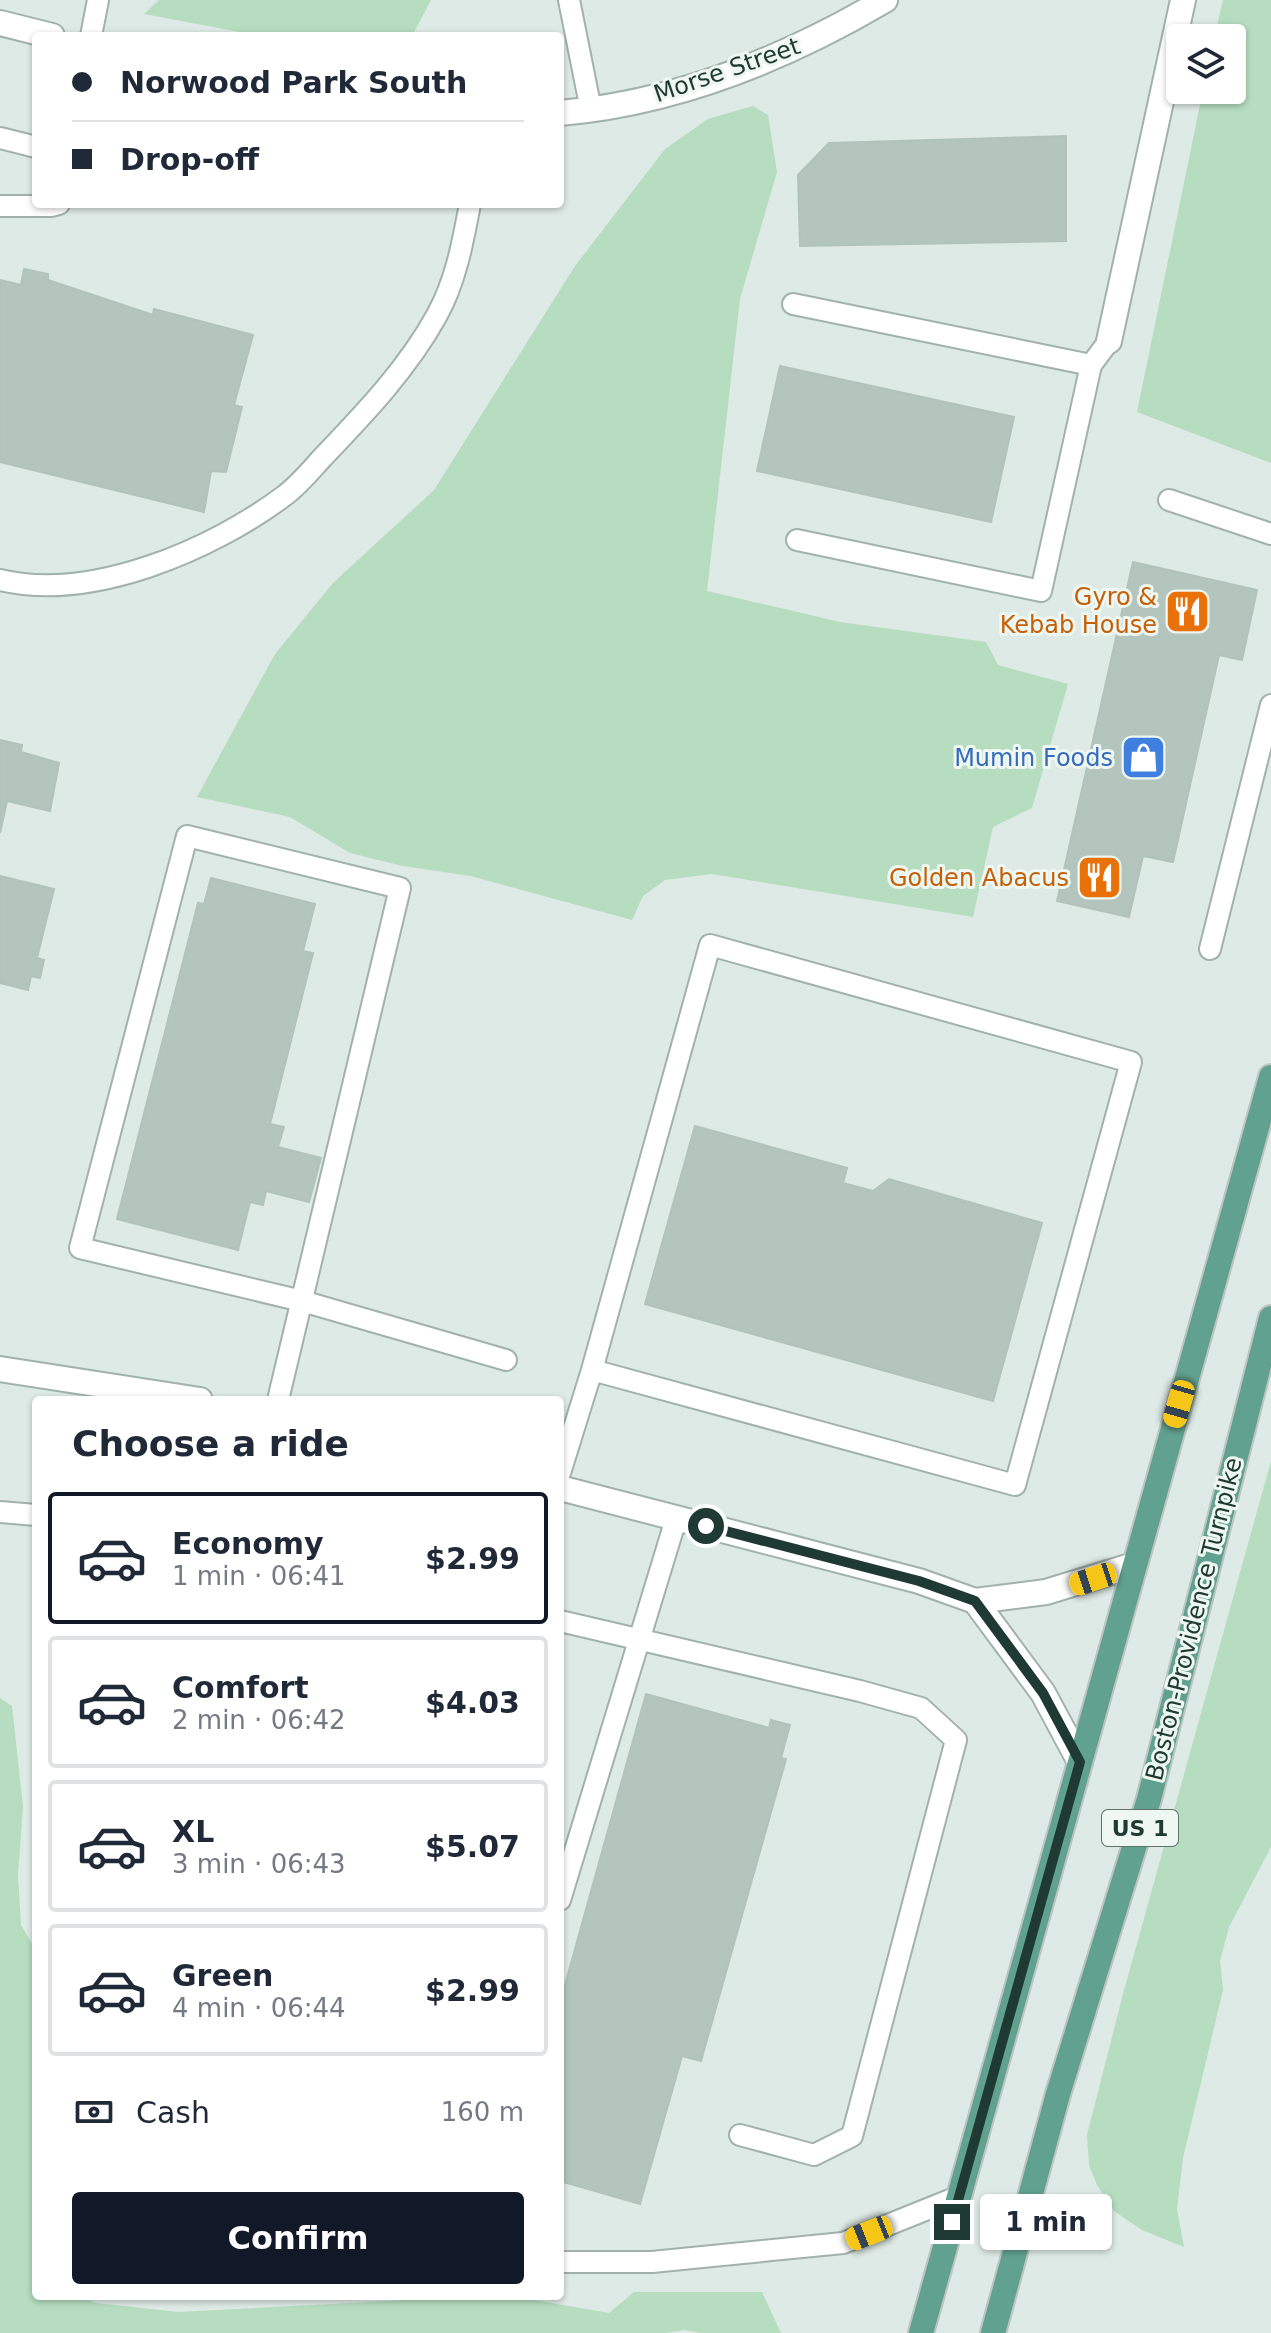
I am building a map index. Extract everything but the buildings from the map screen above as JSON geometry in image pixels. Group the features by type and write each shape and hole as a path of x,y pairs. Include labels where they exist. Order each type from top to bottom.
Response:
{"main road":[{"name":"US 1","path":"921,2333 1271,1077"},
{"name":"Boston-Providence Turnpike","path":"993,2333 1058,2094 1149,1799 1271,1318"}],"street":[{"name":"Morse Street","path":"564,113 591,110 700,85 756,66 811,41 885,0"},
{"path":"1109,341 1183,0"},
{"path":"0,23 36,32"},
{"path":"0,1369 157,1396"},
{"path":"564,1489 919,1581 975,1601 1046,1592 1134,1565"},
{"path":"975,1601 1043,1693 1080,1762"}],"lane":[{"path":"92,32 98,0"},
{"path":"569,0 591,110"},
{"path":"0,138 32,146"},
{"path":"0,206 32,207"},
{"path":"0,580 22,585 87,581 159,564 224,535 286,494 393,381 438,313 460,258 469,208"},
{"path":"793,304 1091,365"},
{"path":"797,540 1041,591 1091,365 1109,341"},
{"path":"1169,500 1271,534"},
{"path":"1210,949 1271,705"},
{"path":"279,1396 302,1301 400,888 187,836 80,1248 302,1301 506,1360"},
{"path":"564,1460 710,945 1131,1062 1015,1485 592,1370"},
{"path":"0,1512 32,1515"},
{"path":"564,1887 676,1519"},
{"path":"564,1622 921,1708 956,1740 852,2136 814,2155 740,2135"},
{"path":"564,2262 652,2262 843,2243 960,2196"}],"green space":[{"path":"159,0 431,0 414,32 240,32 144,14"},
{"path":"1223,0 1271,0 1271,463 1137,412 1200,104 1246,104 1246,24 1217,24"},
{"path":"753,106 768,115 777,172 740,299 707,591 840,622 986,642 998,665 1068,684 1032,808 993,827 973,917 712,874 665,880 643,896 632,920 470,876 403,866 350,853 290,817 197,797 275,654 333,583 434,490 575,266 665,149 708,119"},
{"path":"1271,1461 1271,1847 1229,1927 1220,1961 1223,1990 1183,2158 1177,2209 1184,2247 1142,2230 1114,2211 1097,2185 1089,2165 1087,2135 1123,1994"},
{"path":"0,1698 12,1706 23,1807 18,1875 21,1925 32,1944 32,2300 89,2300 178,2312 408,2300 534,2300 609,2313 634,2292 762,2292 781,2333 701,2333 684,2330 666,2333 0,2333"}],"place":[{"name":"Gyro & Kebab House","path":"1188,611"},
{"name":"Mumin Foods","path":"1144,758"},
{"name":"Golden Abacus","path":"1100,878"}],"route":[{"path":"706,1526 919,1581 975,1601 1043,1693 1080,1762 952,2222"}]}
